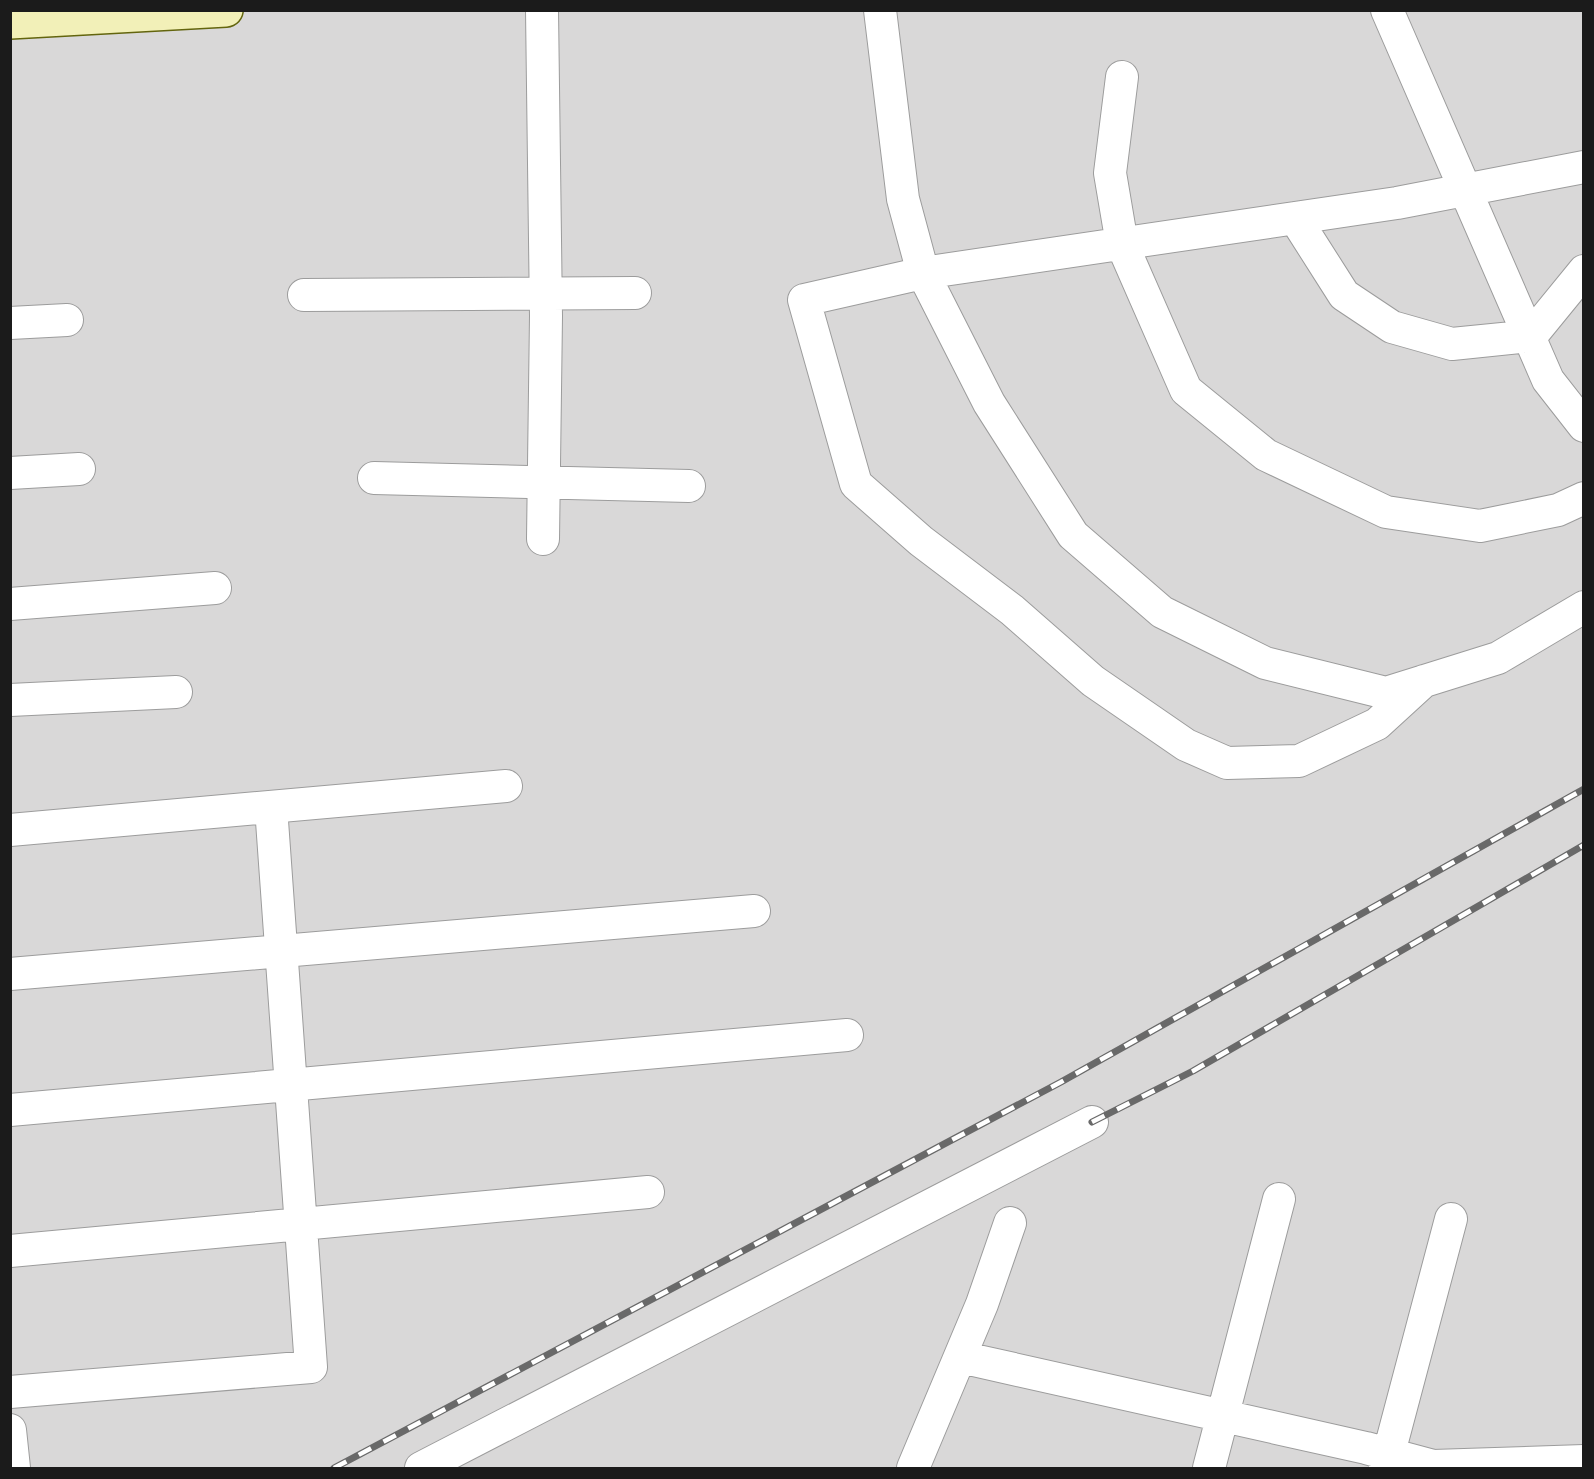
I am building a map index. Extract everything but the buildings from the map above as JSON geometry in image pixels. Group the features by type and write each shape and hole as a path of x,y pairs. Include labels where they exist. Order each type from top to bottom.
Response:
{"street":[{"path":"10,22 226,10"},
{"path":"542,10 546,293 543,538"},
{"path":"880,10 903,199 923,273 989,403 1073,535 1162,612 1265,663 1386,693 1498,658 1584,607"},
{"path":"1387,10 1463,190 1531,336 1548,380 1584,426"},
{"path":"1122,77 1110,173 1122,244 1186,390 1266,454 1386,512 1480,526 1558,510 1584,498"},
{"path":"1424,681 1377,724 1299,762 1227,763 1186,745 1094,681 1012,610 921,541 856,484 804,300 923,273 1295,218 1584,167"},
{"path":"1295,218 1344,295 1392,327 1452,344 1531,336 1584,271"},
{"path":"303,295 635,293"},
{"path":"10,323 67,320"},
{"path":"10,473 80,469"},
{"path":"374,478 689,486"},
{"path":"10,604 215,588"},
{"path":"10,700 176,692"},
{"path":"10,830 506,786"},
{"path":"10,1392 311,1367 271,807"},
{"path":"10,974 754,911"},
{"path":"10,1110 847,1035"},
{"path":"421,1468 1092,1122"},
{"path":"10,1251 648,1192"},
{"path":"1209,1468 1279,1199"},
{"path":"1387,1461 1451,1219"},
{"path":"913,1468 982,1304 1010,1223"},
{"path":"960,1357 1221,1415 1387,1461 1433,1466 1584,1461"},
{"path":"10,1430 14,1468"}],"shaded area":[{"path":"11,11 1583,11 1583,1468 11,1468"}],"railway":[{"path":"334,1468 1061,1082 1584,789"},
{"path":"1092,1122 1193,1071 1584,845"}]}
